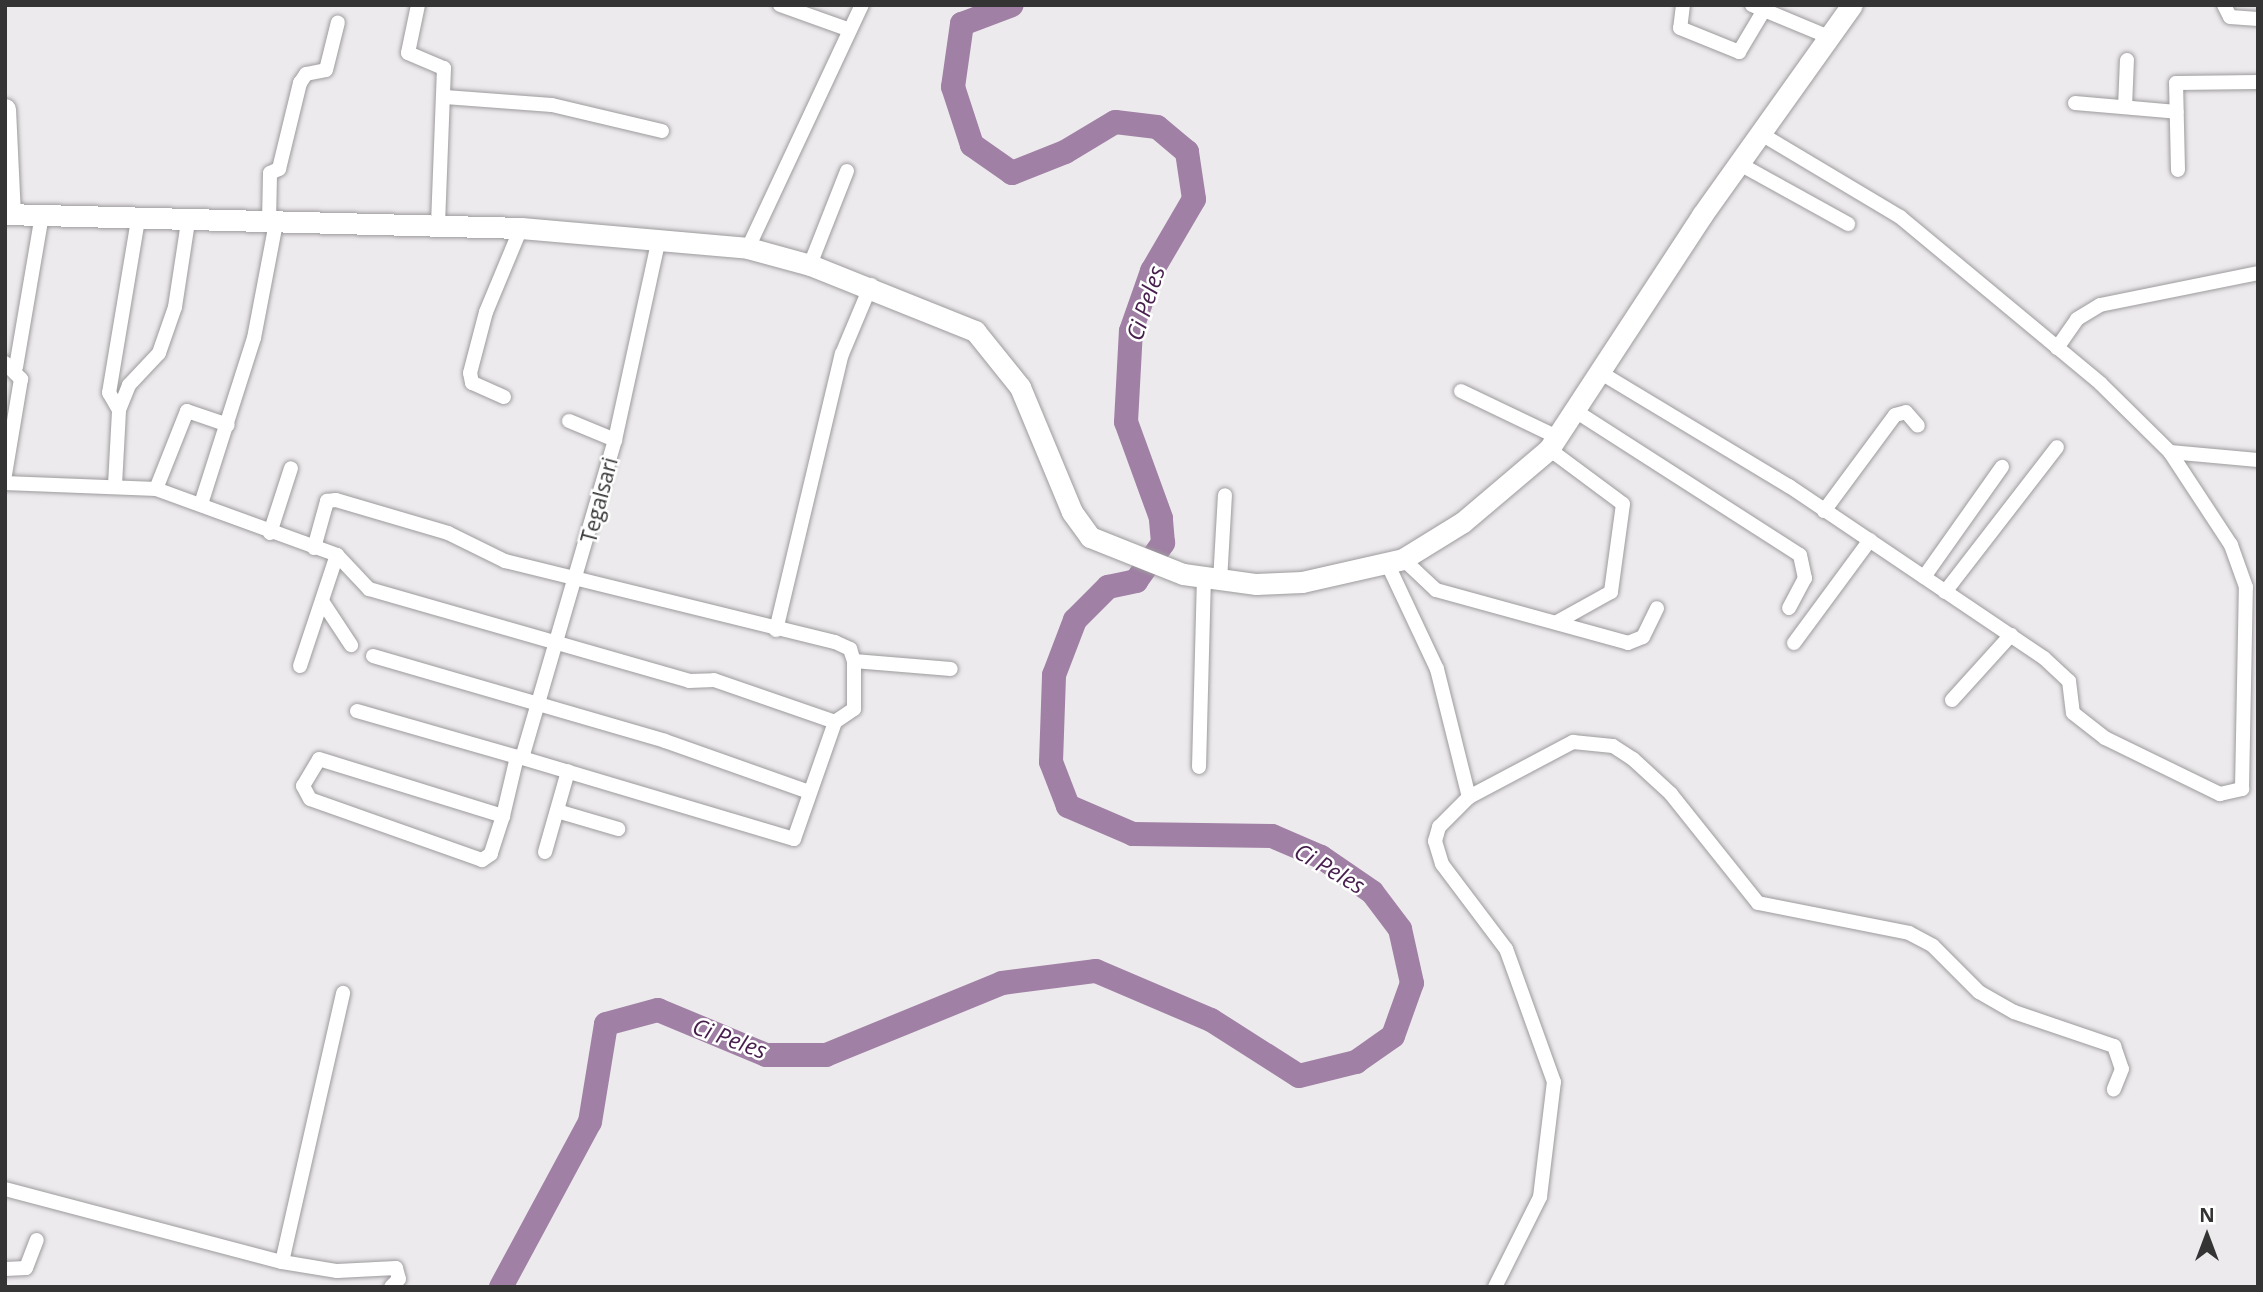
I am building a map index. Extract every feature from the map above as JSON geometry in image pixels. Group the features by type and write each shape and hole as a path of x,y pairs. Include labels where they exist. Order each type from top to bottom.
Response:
{"main road":[{"path":"5,109 8,214 188,222 438,224 659,238 748,248 872,285 975,331 1000,357 1020,387 1079,525 1119,549 1202,578 1302,582 1395,562 1463,522 1554,443 1603,374 1758,132 1853,5"}],"street":[{"path":"418,5 408,51 442,66 445,97 438,224"},
{"path":"780,5 850,30"},
{"path":"748,248 862,5"},
{"path":"1683,5 1680,28 1739,52 1758,7 1829,37"},
{"path":"2224,5 2230,16 2258,19"},
{"path":"201,504 228,425 272,223 270,173 279,169 300,83 306,74 325,72 338,22"},
{"path":"2125,107 2126,60"},
{"path":"2178,170 2176,83 2258,82"},
{"path":"445,97 552,105 662,131"},
{"path":"2075,103 2177,112"},
{"path":"1603,374 1824,510 2011,635 2069,681 2073,713 2105,738 2220,794 2242,789 2246,587 2231,545 2169,452 2057,348 1900,217 1758,132"},
{"path":"1738,163 1848,224"},
{"path":"810,265 847,171"},
{"path":"5,475 21,379 11,365 42,215"},
{"path":"119,410 109,393 138,220"},
{"path":"115,485 119,410 163,342 175,307 188,222"},
{"path":"504,397 472,383 470,373 486,312 521,228"},
{"name":"Tegalsari","path":"503,816 319,759 303,786 310,799 482,859 491,854 503,816 519,757 578,580 615,440 659,238"},
{"path":"2057,348 2077,319 2100,304 2258,273"},
{"path":"776,630 842,354 872,285"},
{"path":"1461,391 1554,443 1623,504 1611,592 1557,622"},
{"path":"156,489 187,411 228,425"},
{"path":"1577,412 1800,555 1805,578 1789,608"},
{"path":"1824,510 1895,415 1906,412 1919,426"},
{"path":"569,421 615,440"},
{"path":"1945,592 2057,447"},
{"path":"2169,452 2258,460"},
{"path":"1924,577 2002,467"},
{"path":"270,533 291,468"},
{"path":"5,483 115,485 156,489 201,504 270,533 337,555 369,589 689,681 714,680 835,722"},
{"path":"1199,767 1202,578 1225,495"},
{"path":"314,548 330,499 578,580 776,630 835,642 850,649 854,661 854,709 835,722 808,792 794,839 786,841 568,771 357,711"},
{"path":"1794,643 1870,540"},
{"path":"300,666 337,555"},
{"path":"1395,562 1436,590 1628,643 1643,637 1657,608"},
{"path":"1395,562 1437,669 1469,797"},
{"path":"322,601 351,645"},
{"path":"1952,700 2011,635"},
{"path":"373,656 537,702 808,792"},
{"path":"854,661 951,669"},
{"path":"1495,1287 1540,1197 1556,1103 1543,1041 1506,949 1435,851 1438,827 1469,797 1573,742 1621,749 1671,794 1758,903 1909,933 1933,946 1979,992 2014,1012 2114,1046 2122,1069 2114,1089"},
{"path":"545,852 568,771"},
{"path":"557,811 618,829"},
{"path":"282,1262 343,993"},
{"path":"5,1189 282,1262 337,1271 396,1268 399,1279 391,1287"},
{"path":"5,1269 26,1268 37,1240"}],"waterway":[{"name":"Ci Peles","path":"501,1287 590,1122 606,1024 658,1010 766,1055 826,1055 1002,983 1096,971 1211,1020 1299,1076 1356,1062 1393,1036 1412,983 1400,929 1372,892 1321,857 1272,836 1133,834 1068,806 1051,762 1054,675 1075,620 1108,587 1136,581 1163,543 1161,518 1126,422 1131,331 1152,271 1194,199 1187,152 1157,127 1115,122 1065,152 1012,173 972,145 953,87 962,24 1012,5"}]}
